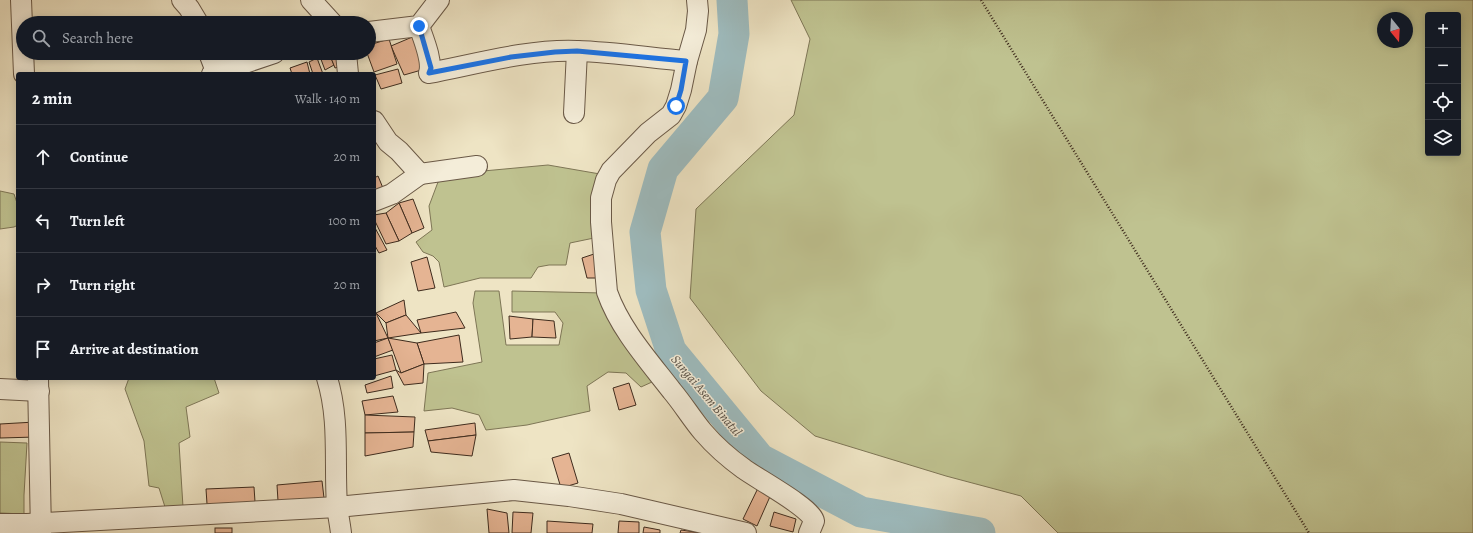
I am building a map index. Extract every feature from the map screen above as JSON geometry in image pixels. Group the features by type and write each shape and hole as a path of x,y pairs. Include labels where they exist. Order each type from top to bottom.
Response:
{"street":[{"path":"21,0 22,16"},
{"path":"182,0 194,16"},
{"path":"311,0 326,16"},
{"path":"376,31 419,26 439,0"},
{"path":"697,0 698,11 696,30 686,61 681,90 676,106 671,115 648,133 611,170 606,180 601,198 601,222 607,292 629,335 703,432 721,450 744,469 811,515 814,521 809,533"},
{"path":"419,26 431,68 429,73 511,57 555,52 577,51 686,61"},
{"path":"574,113 577,51"},
{"path":"23,60 24,72"},
{"path":"211,60 214,72"},
{"path":"221,72 254,60"},
{"path":"347,60 348,72"},
{"path":"376,124 388,142 399,151 420,174"},
{"path":"376,200 392,194 420,174 477,166"},
{"path":"329,380 332,392 335,416 337,507 341,533"},
{"path":"0,389 38,384 37,526"},
{"path":"0,524 37,526 337,507 514,490 621,504 746,533"}],"path":[{"path":"981,0 1309,533"}],"green space":[{"path":"791,0 1473,0 1473,533 1058,533 1021,496 946,476 815,436 761,391 690,298 696,209 794,115 810,39"},
{"path":"548,165 600,174 594,238 570,243 566,265 549,265 538,267 531,278 480,278 444,287 439,262 433,256 423,252 416,242 432,230 429,206 438,182 451,174"},
{"path":"0,191 14,194 16,200 16,226 0,229"},
{"path":"475,291 499,291 506,345 559,345 563,323 555,312 512,312 512,291 603,293 623,337 652,382 641,387 626,373 608,372 587,386 590,411 527,425 486,430 479,415 452,408 424,411 428,373 482,362 473,303"},
{"path":"128,380 215,380 219,393 186,407 190,437 179,443 183,507 165,507 159,488 149,486 144,441 125,389"},
{"path":"0,442 27,443 24,514 0,513"}],"building":[{"path":"417,35 425,69 404,75 391,46"},
{"path":"389,39 397,64 374,72 370,60 376,60 376,43"},
{"path":"318,60 322,72 312,72 309,62"},
{"path":"321,60 332,60 334,65 325,70"},
{"path":"332,60 343,60 345,65 335,68"},
{"path":"307,62 310,72 291,72 290,68"},
{"path":"398,69 402,83 381,89 376,75"},
{"path":"378,176 385,193 376,196 376,177"},
{"path":"413,199 424,228 412,233 399,203"},
{"path":"399,203 412,233 399,241 386,213"},
{"path":"386,213 399,241 386,244 376,223 376,215"},
{"path":"376,230 387,250 379,253 376,248"},
{"path":"603,251 598,278 587,278 582,258"},
{"path":"427,257 435,288 418,291 411,262"},
{"path":"404,300 406,315 386,323 376,313"},
{"path":"456,312 465,328 421,333 417,320"},
{"path":"376,313 388,338 376,341"},
{"path":"406,315 421,333 388,338 386,323"},
{"path":"509,316 533,319 532,337 510,339"},
{"path":"533,319 554,321 556,338 532,337"},
{"path":"459,335 463,362 424,364 417,343"},
{"path":"388,338 393,350 376,356 376,342"},
{"path":"388,338 417,343 424,364 401,373"},
{"path":"392,355 396,370 376,375 376,359"},
{"path":"424,364 423,383 404,385 396,370 401,373"},
{"path":"391,376 393,388 367,393 365,385"},
{"path":"629,383 636,405 619,410 613,388"},
{"path":"393,396 398,412 365,415 362,401"},
{"path":"365,415 415,417 414,432 365,433"},
{"path":"35,422 36,437 0,438 0,424"},
{"path":"475,423 476,435 428,441 425,430"},
{"path":"414,432 413,447 365,456 365,433"},
{"path":"476,435 472,456 431,452 428,441"},
{"path":"569,453 578,483 561,488 552,458"},
{"path":"322,481 324,498 278,501 277,485"},
{"path":"759,486 772,492 757,526 743,519"},
{"path":"254,487 255,502 207,504 206,489"},
{"path":"487,509 507,513 509,533 489,533"},
{"path":"513,512 533,513 531,533 512,533"},
{"path":"774,512 796,519 793,532 770,526"},
{"path":"547,521 593,524 592,533 547,533"},
{"path":"619,521 639,522 639,533 618,533"},
{"path":"644,527 660,530 660,533 643,533"},
{"path":"215,528 232,528 232,533 215,533"},
{"path":"681,530 702,533 680,533"}],"waterway":[{"name":"Sungai Asem Binatul","path":"732,0 734,34 723,98 663,169 645,232 651,290 671,351 760,459 861,512 980,533"}],"route":[{"path":"419,26 431,68 429,73 511,57 555,52 577,51 686,61 681,90 676,106"}]}
